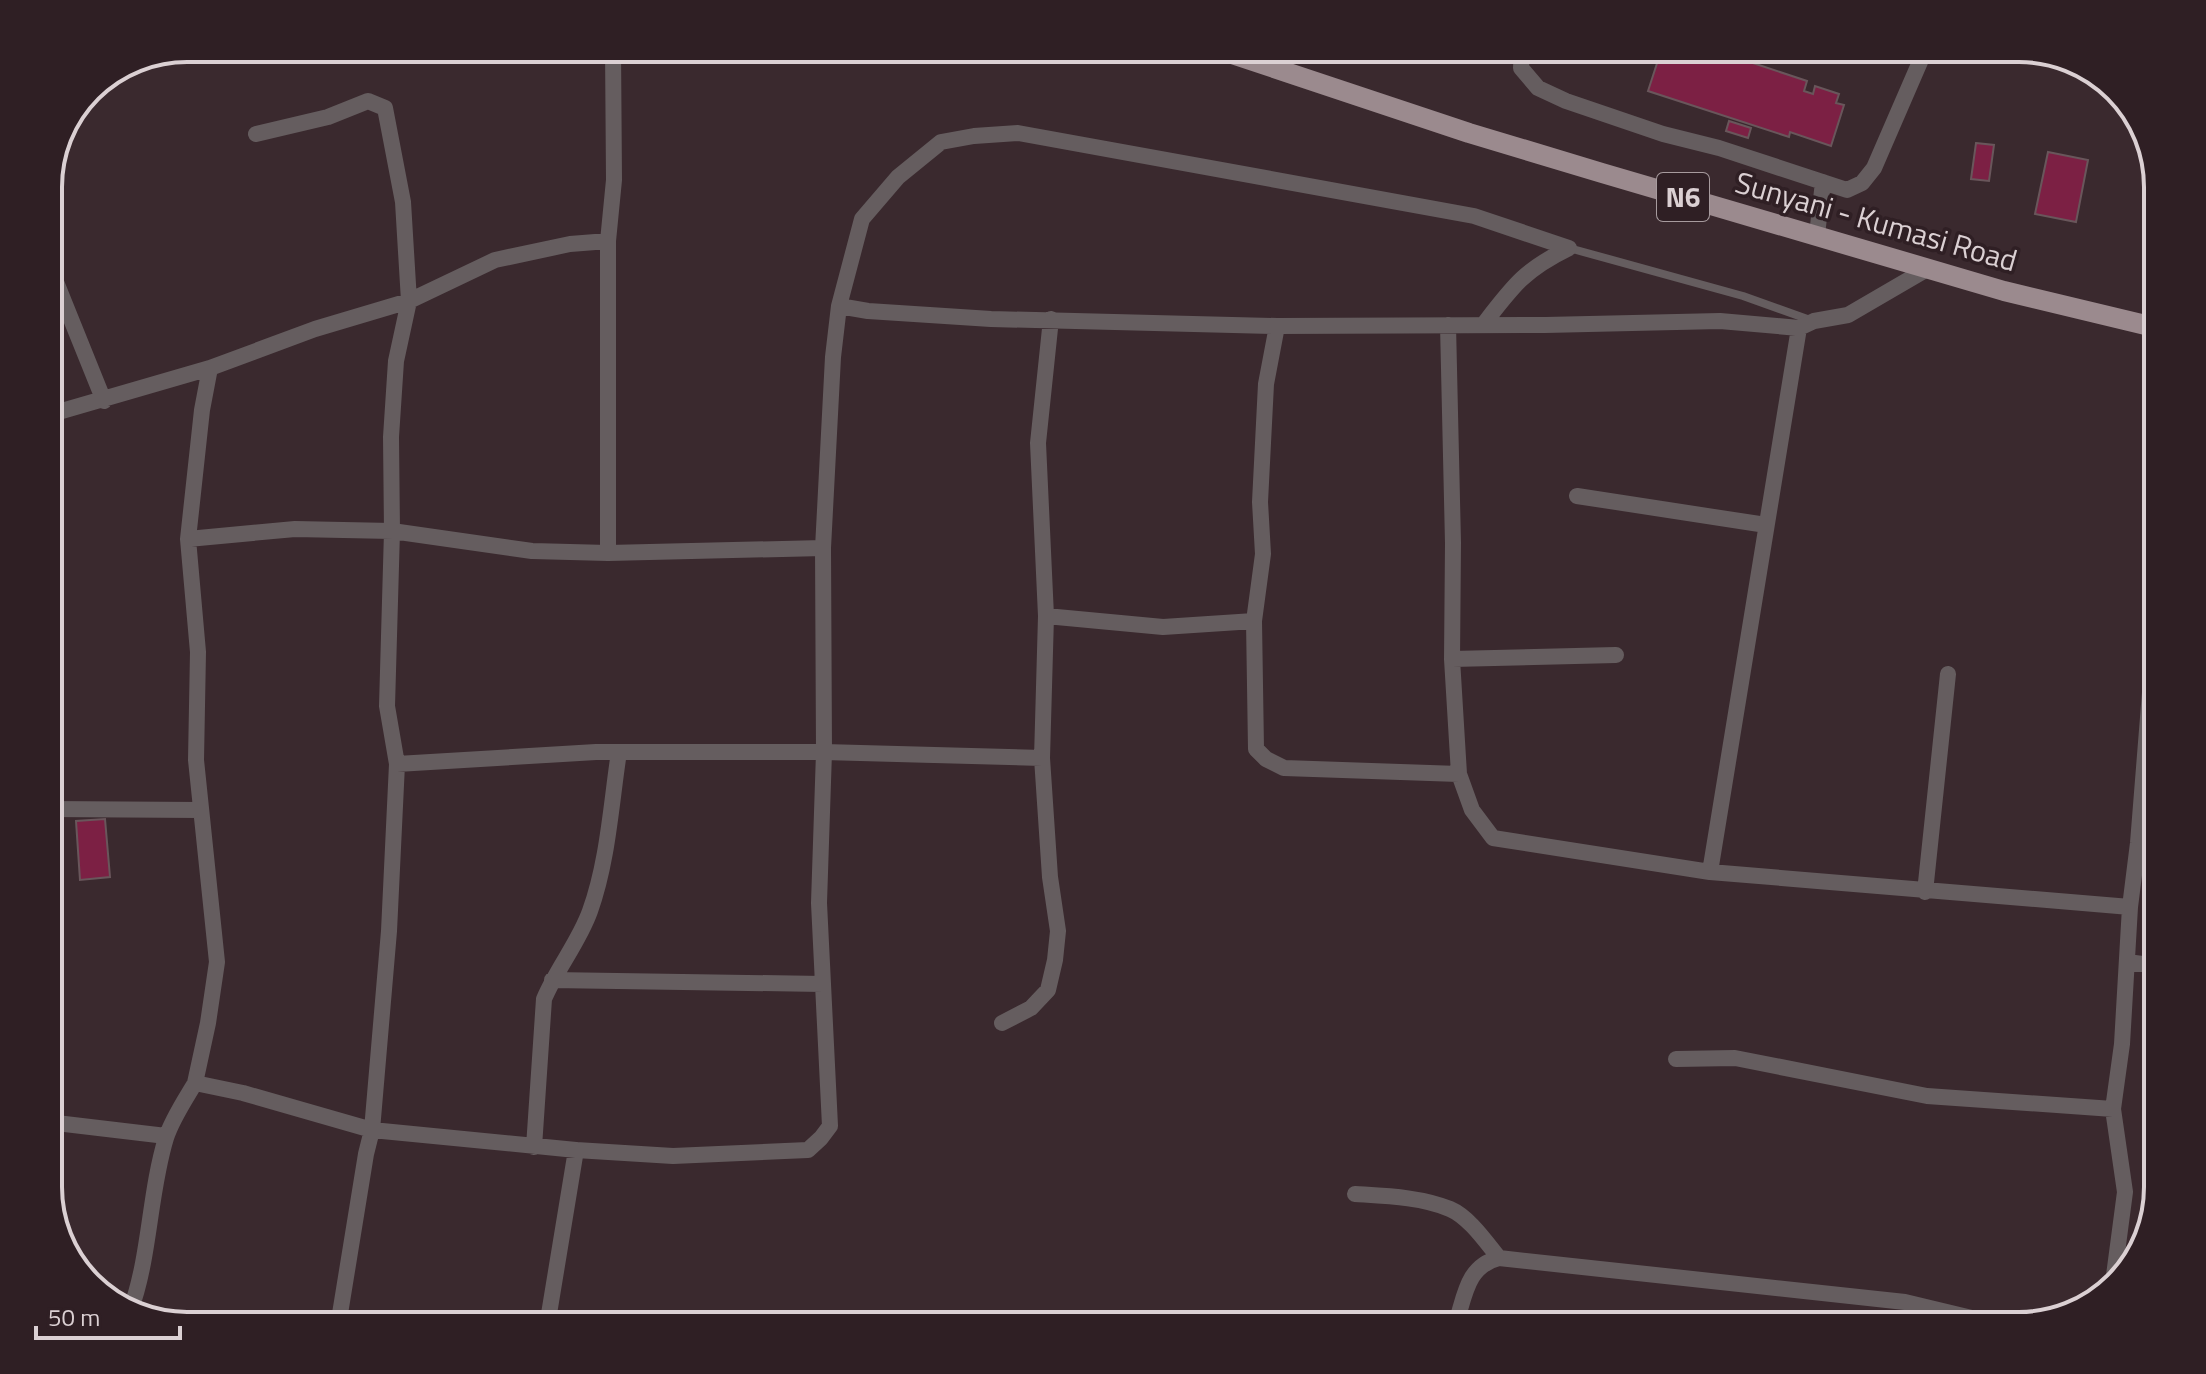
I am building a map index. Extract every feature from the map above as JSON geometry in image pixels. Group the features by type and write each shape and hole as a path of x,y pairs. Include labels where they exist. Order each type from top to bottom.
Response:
{"main road":[{"name":"Sunyani - Kumasi Road","path":"1256,62 1469,133 1927,269 2144,325"}],"street":[{"path":"608,553 608,241 614,180 613,62"},
{"path":"1521,62 1521,68 1538,88 1558,97 1838,189 1854,188 1874,168 1920,62"},
{"path":"256,134 328,117 368,101 385,108 403,202 409,301 396,361 391,437 387,706 397,764 389,931 372,1130 340,1312"},
{"path":"195,1083 243,1093 372,1130 534,1147 673,1156 808,1150 821,1138 830,1126 819,903 824,752 823,548 833,357 839,306 862,219 898,177 941,142 1018,133 1474,216 1569,248"},
{"path":"1817,235 1823,182"},
{"path":"62,412 210,368 315,329 409,301 495,260 570,244 608,241"},
{"path":"1483,325 1517,281 1540,262 1569,248"},
{"path":"839,306 868,311 991,319 1277,326 1720,321 1807,324 1848,315 1927,269"},
{"path":"62,297 104,401"},
{"path":"1002,1023 1031,1008 1048,990 1058,931 1050,877 1042,758 1046,616 1038,443 1051,319"},
{"path":"1710,872 1766,525 1807,324"},
{"path":"1448,325 1452,659 1459,774 1472,810 1493,838 1710,872 2130,907"},
{"path":"1277,326 1266,384 1260,502 1263,554 1254,621 1256,749 1266,759 1284,768 1459,774"},
{"path":"134,1300 166,1136 195,1083 217,962 196,760 198,652 188,539 202,410 210,368"},
{"path":"1577,496 1766,525"},
{"path":"188,539 295,529 392,531 532,551 608,553 823,548"},
{"path":"1046,616 1163,627 1254,621"},
{"path":"1452,659 1616,655"},
{"path":"1925,892 1948,674"},
{"path":"397,764 537,753 619,752 824,752 1042,758"},
{"path":"534,1147 544,999 590,911 600,873 619,752"},
{"path":"62,809 200,810"},
{"path":"2115,1266 2125,1192 2113,1109 2122,1044 2130,907 2144,824"},
{"path":"2127,962 2144,964"},
{"path":"552,980 823,984"},
{"path":"1676,1059 1735,1058 1927,1096 2113,1109"},
{"path":"62,1124 166,1136"},
{"path":"549,1312 576,1150"},
{"path":"1355,1194 1398,1197 1452,1209 1478,1232 1499,1258"},
{"path":"1460,1312 1472,1274 1484,1262 1499,1258 1905,1302 1947,1312"}],"lane":[{"path":"1569,248 1743,296 1807,324"}],"building":[{"path":"1657,62 1750,62 1807,81 1804,91 1813,94 1815,86 1839,94 1836,103 1844,105 1831,146 1790,132 1789,137 1648,91"},
{"path":"1729,121 1751,128 1748,138 1726,131"},
{"path":"1976,143 1994,145 1989,181 1971,179"},
{"path":"2048,152 2088,160 2076,222 2035,214"},
{"path":"105,819 110,877 80,880 76,821"}]}
